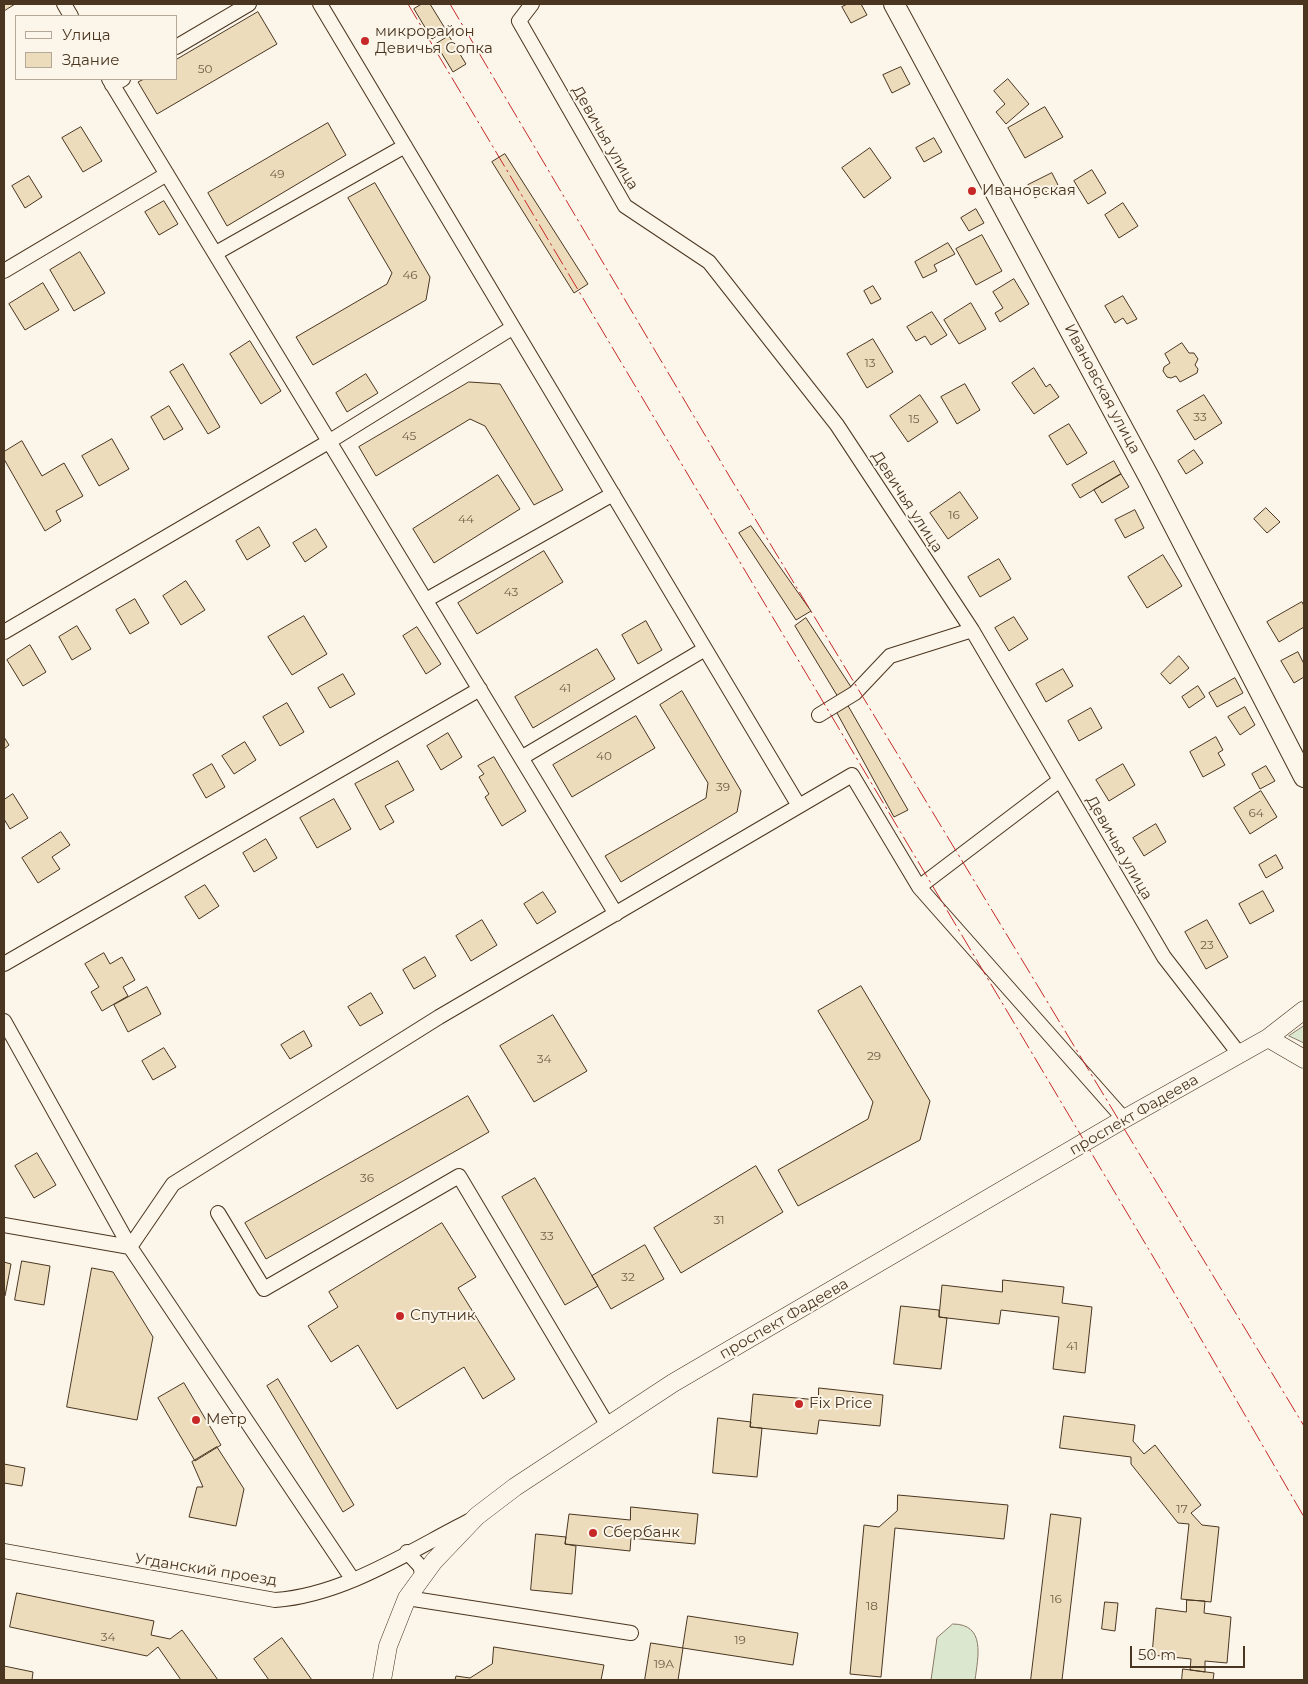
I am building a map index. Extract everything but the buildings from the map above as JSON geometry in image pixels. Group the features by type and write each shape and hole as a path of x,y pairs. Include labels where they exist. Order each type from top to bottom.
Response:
{"main road":[{"name":"Ивановская улица","path":"894,4 1150,479 1304,777"}],"street":[{"path":"64,4 70,15"},
{"path":"178,46 249,4"},
{"path":"320,4 798,806"},
{"name":"Девичья улица","path":"532,4 519,20 625,206 709,262 837,425 972,630 1164,957 1240,1055"},
{"path":"115,81 167,174 616,914"},
{"path":"216,253 405,146"},
{"path":"4,271 167,174"},
{"path":"4,632 330,441 512,328"},
{"path":"426,600 613,494"},
{"path":"818,715 855,693 890,656 972,630"},
{"path":"521,758 705,649"},
{"path":"4,964 480,689"},
{"path":"130,1247 173,1184 440,1017 852,775 919,887 1124,1119"},
{"path":"919,887 1060,780"},
{"name":"проспект Фадеева","path":"382,1680 388,1646 406,1598 434,1561 477,1516 515,1487 673,1383 1124,1119 1240,1055 1268,1038 1304,1010"},
{"path":"4,1021 130,1247 353,1580"},
{"path":"1268,1038 1304,1059"},
{"path":"218,1213 264,1288 459,1176 608,1426"},
{"path":"4,1225 130,1247"},
{"name":"Угданский проезд","path":"4,1552 274,1600 298,1598 353,1580 477,1516"},
{"path":"408,1552 420,1566 423,1576"},
{"path":"406,1598 630,1633"}],"green space":[{"path":"1304,1026 1304,1043 1289,1036"},
{"path":"953,1624 964,1625 971,1630 978,1643 975,1680 931,1680 937,1638"}],"power":[{"path":"408,4 1161,1270 1304,1517"},
{"path":"450,4 731,479 1304,1426"}],"place":[{"name":"микрорайон Девичья Сопка","path":"365,41"},
{"name":"Ивановская","path":"972,191"},
{"name":"Спутник","path":"400,1316"},
{"name":"Fix Price","path":"799,1404"},
{"name":"Метр","path":"196,1420"},
{"name":"Сбербанк","path":"593,1533"}]}
